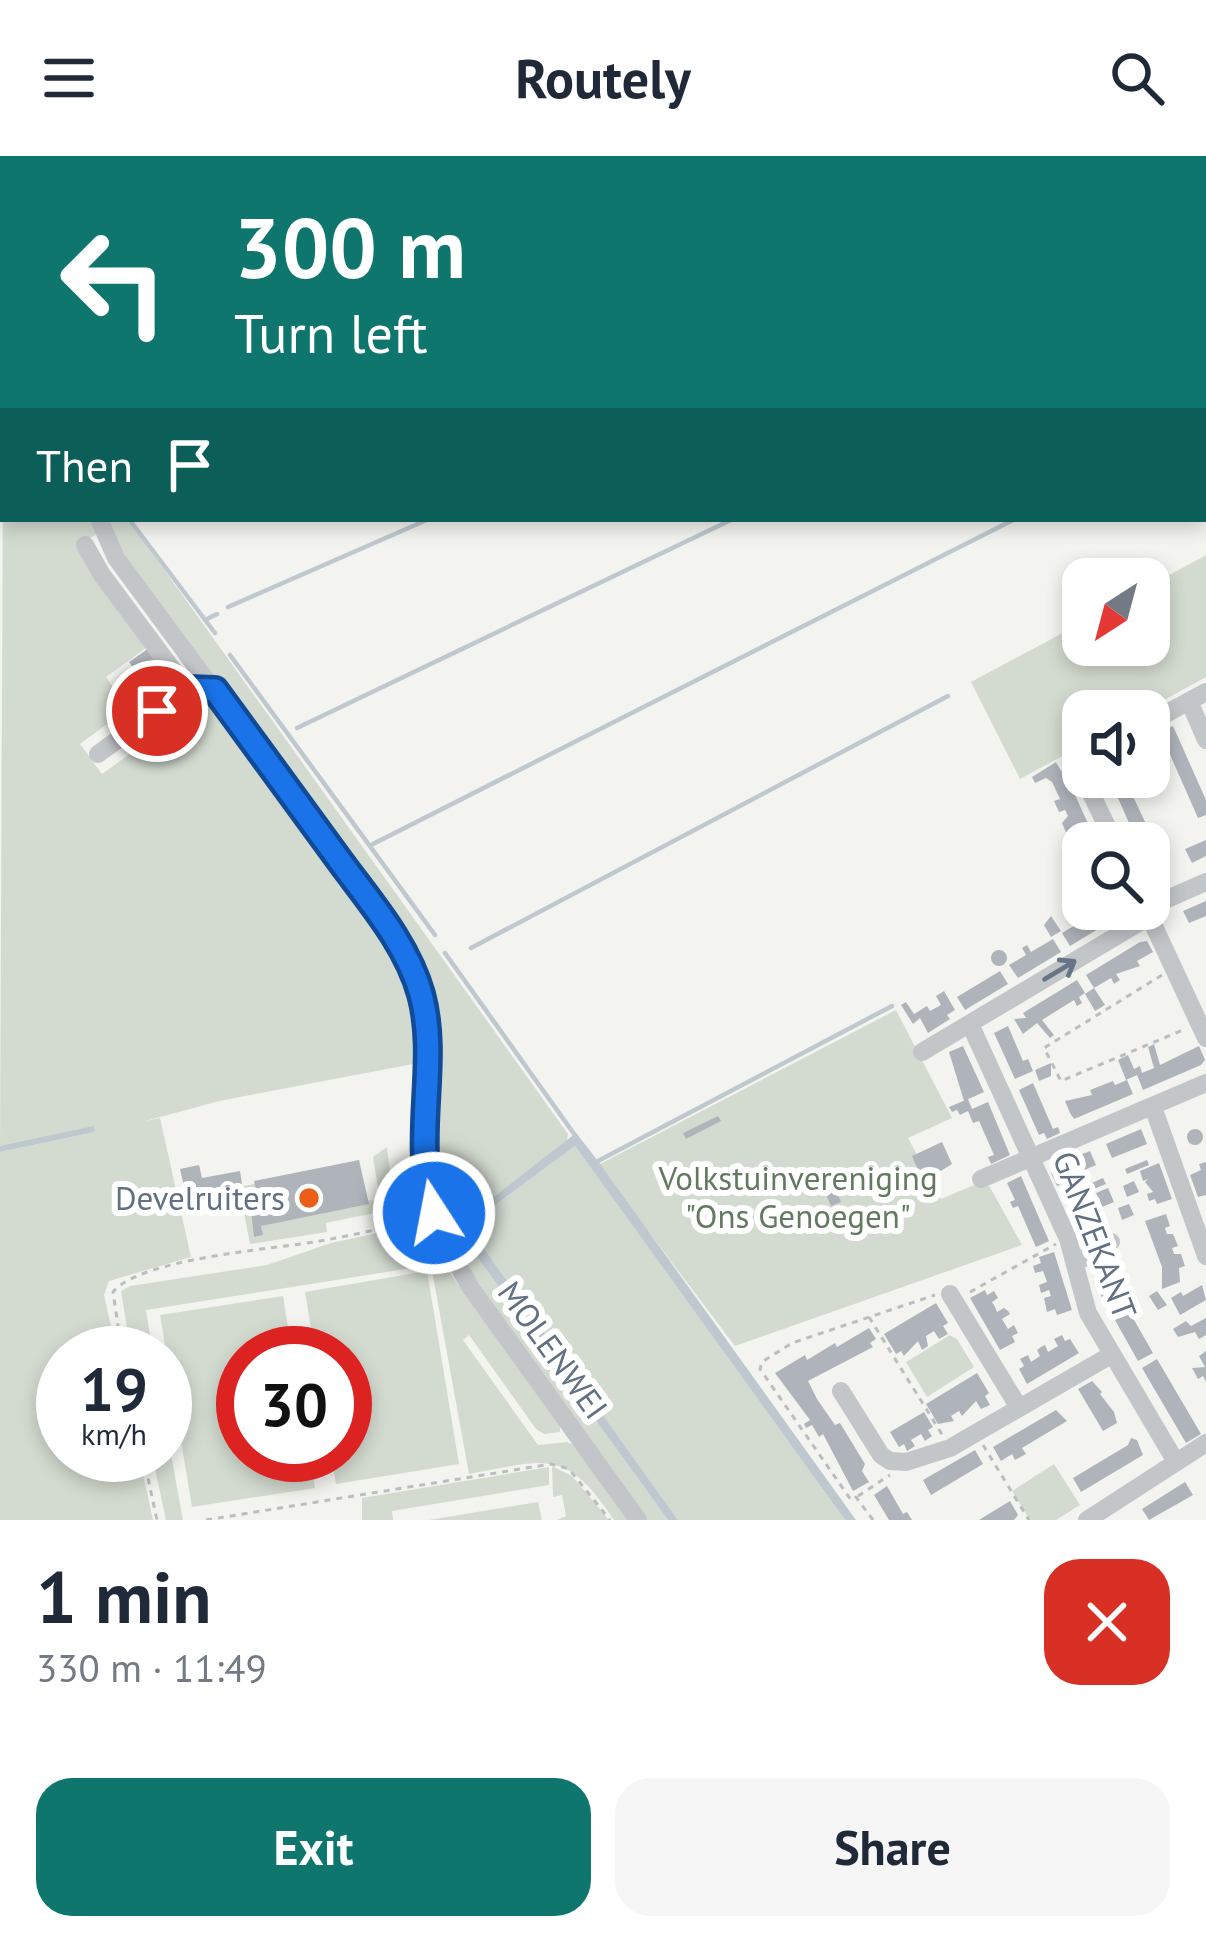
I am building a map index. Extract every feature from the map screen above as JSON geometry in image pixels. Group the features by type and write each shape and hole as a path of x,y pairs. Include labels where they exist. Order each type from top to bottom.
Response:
{"street":[{"name":"MOLENWEI","path":"100,522 116,558 390,929 410,964 427,1025 425,1182 442,1238 471,1288 638,1520"},
{"path":"85,545 187,689"},
{"path":"98,754 187,689 215,690"},
{"path":"1170,711 1197,696 1206,740"},
{"path":"1170,900 1206,882"},
{"path":"922,1052 1118,930"},
{"path":"1156,930 1203,1030"},
{"name":"GANZEKANT","path":"970,1024 1068,1239 1088,1312 1176,1462"},
{"path":"981,1179 1206,1083"},
{"path":"1153,1107 1206,1256"},
{"path":"1075,1263 1111,1242"},
{"path":"950,1294 1018,1406"},
{"path":"841,1391 880,1455 906,1462 950,1448 1112,1355"},
{"path":"1087,1520 1206,1443"}],"path":[{"path":"1173,967 1045,1048 1061,1082 1203,1030"},
{"path":"118,1326 113,1292 131,1278 231,1252 321,1241 434,1213"},
{"path":"906,1462 851,1500 760,1369 762,1362 792,1343 934,1294 938,1300 956,1290 959,1298 1068,1239"},
{"path":"869,1317 950,1448"},
{"path":"976,1432 1029,1520"},
{"path":"206,1520 551,1464 569,1468 610,1520"},
{"path":"149,1482 158,1520"},
{"path":"856,1497 873,1520"}],"green space":[{"path":"3,522 94,522 98,534 78,543 150,645 106,677 128,709 80,744 102,774 200,703 215,698 394,961 413,1015 413,1064 219,1101 142,1122 160,1118 191,1257 109,1281 104,1295 111,1326 36,1326 36,1482 145,1482 153,1520 0,1520 0,1152 90,1133 0,1146"},
{"path":"106,522 130,522 568,1134 567,1141 469,1216 459,1232 668,1520 644,1520 453,1246 432,1181 428,998 415,959 398,929 112,543"},
{"path":"1206,555 1206,677 1170,697 1170,690 1062,690 1062,756 1020,779 971,682 1062,633 1062,666 1170,666 1170,575"},
{"name":"Volkstuinvereniging \"Ons Genoegen\"","path":"896,1010 952,1118 908,1138 941,1199 986,1180 1022,1245 735,1346 598,1165"},
{"path":"575,1146 845,1520 678,1520 470,1229 476,1219"},
{"name":"Develruiters","path":"387,1147 394,1209 326,1223 327,1232 250,1244 239,1187 353,1164 362,1201 380,1200 373,1157"},
{"path":"424,1223 448,1270 560,1432 544,1434 536,1429 469,1335 463,1340 538,1445 574,1445 627,1520 614,1520 582,1480 552,1464 469,1474 431,1265 146,1310 149,1326 127,1326 121,1291 130,1286 267,1265 331,1243"},
{"path":"427,1271 459,1464 372,1478 372,1326 311,1326 305,1292"},
{"path":"283,1296 288,1326 216,1326 216,1482 314,1482 315,1488 192,1507 188,1482 192,1482 192,1326 162,1326 160,1315"},
{"path":"950,1335 974,1367 927,1397 906,1362"},
{"path":"1054,1464 1080,1505 1056,1520 1030,1520 1012,1491"},
{"path":"552,1466 572,1476 609,1520 557,1520 566,1516 562,1495 553,1497"},
{"path":"549,1467 549,1485 392,1511 393,1520 362,1520 362,1498"},
{"path":"158,1482 176,1482 183,1520 166,1520"},
{"path":"538,1502 542,1520 429,1520"}],"shaded area":[{"path":"94,1126 90,1133 0,1152 0,1146"},
{"path":"576,1133 856,1520 845,1520 575,1146 476,1219 470,1229 678,1520 668,1520 459,1232 469,1216"}],"building":[{"path":"149,648 170,678 150,692 143,682 138,686 135,680 140,677 129,662"},
{"path":"1170,727 1206,800 1206,815 1198,818 1170,755"},
{"path":"1056,762 1062,770 1062,798 1076,798 1087,822 1063,822 1068,816 1065,810 1059,812 1054,801 1060,799 1052,782 1046,778 1035,783 1032,777"},
{"path":"1118,798 1134,798 1145,822 1129,822"},
{"path":"1206,840 1206,856 1192,863 1185,849"},
{"path":"1206,901 1206,916 1189,923 1183,911"},
{"path":"1051,916 1061,931 1051,937 1044,925"},
{"path":"1067,930 1096,930 1070,946 1062,933"},
{"path":"1053,939 1061,952 1018,978 1009,965 1026,955 1022,948 1027,945 1031,952"},
{"path":"1147,941 1153,952 1137,961 1140,966 1116,974 1120,980 1114,984 1111,978 1094,988 1086,975"},
{"path":"999,950 1007,958 999,966 991,958"},
{"path":"1000,971 1008,984 965,1010 957,997"},
{"path":"1077,980 1085,993 1079,997 1082,1003 1077,1006 1074,1000 1042,1020 1054,1035 1050,1038 1037,1023 1023,1034 1014,1019 1026,1018 1023,1013"},
{"path":"1094,988 1105,1005 1095,1011 1085,994"},
{"path":"944,991 955,1010 947,1015 950,1019 928,1033 920,1018 913,1024 901,1005 906,1002 914,1014 927,1006 930,1011 941,1005 936,996"},
{"path":"1008,1026 1023,1061 1028,1059 1033,1071 1015,1079 994,1033"},
{"path":"1154,1044 1160,1065 1199,1046 1205,1060 1143,1090 1137,1075 1126,1080 1118,1060 1128,1055 1134,1069 1140,1066 1142,1073 1154,1068 1148,1047"},
{"path":"963,1046 984,1092 964,1101 949,1052"},
{"path":"1051,1063 1051,1076 1039,1081 1035,1070"},
{"path":"1127,1080 1133,1094 1074,1119 1070,1113 1065,1101"},
{"path":"1033,1083 1053,1129 1058,1127 1060,1133 1047,1139 1044,1133 1039,1135 1019,1090"},
{"path":"968,1099 972,1109 988,1102 1010,1155 991,1164 988,1157 994,1155 979,1121 973,1123 968,1111 960,1115 949,1107"},
{"path":"718,1116 721,1121 686,1139 683,1133"},
{"path":"1141,1129 1147,1144 1112,1158 1106,1144"},
{"path":"1195,1129 1203,1137 1195,1145 1187,1137"},
{"path":"942,1142 952,1164 923,1182 912,1156"},
{"path":"1090,1151 1096,1165 1057,1186 1051,1173 1057,1170 1055,1165"},
{"name":"Develruiters","path":"359,1160 369,1204 261,1226 263,1235 254,1237 249,1191 256,1190 254,1181"},
{"path":"1147,1160 1149,1165 1127,1174 1125,1169"},
{"path":"1206,1162 1206,1195 1198,1197 1190,1175"},
{"path":"1159,1163 1172,1199 1157,1204 1155,1199 1149,1201 1147,1194 1153,1192 1140,1171"},
{"path":"199,1165 202,1178 240,1171 242,1184 186,1195 180,1169"},
{"path":"1021,1176 1049,1241 1036,1247 1018,1206 1013,1208 1010,1202 1015,1200 1007,1183"},
{"path":"1103,1178 1106,1184 1077,1196 1074,1191"},
{"path":"1134,1181 1139,1192 1127,1197 1123,1186"},
{"path":"1108,1188 1114,1202 1102,1207 1096,1193"},
{"path":"836,1190 841,1202 831,1206 826,1194"},
{"path":"1083,1195 1088,1207 1092,1205 1098,1230 1084,1237 1068,1202"},
{"path":"1129,1204 1134,1215 1122,1220 1118,1208"},
{"path":"1166,1214 1167,1234 1173,1234 1178,1246 1172,1248 1174,1254 1181,1254 1185,1266 1179,1268 1180,1282 1162,1289 1162,1267 1145,1221"},
{"path":"1054,1252 1072,1310 1057,1315 1055,1309 1047,1312 1044,1298 1051,1296 1049,1290 1041,1293 1039,1285 1047,1282 1043,1271 1035,1273 1033,1266 1041,1263 1039,1257"},
{"path":"1117,1267 1128,1286 1118,1292 1153,1353 1138,1361 1093,1281"},
{"path":"1202,1285 1206,1300 1180,1315 1171,1298"},
{"path":"985,1290 987,1295 994,1291 997,1312 1008,1311 1002,1319 1018,1333 1012,1336 1015,1342 1000,1350 970,1298"},
{"path":"1157,1291 1167,1305 1158,1310 1149,1296"},
{"path":"936,1303 948,1323 943,1326 948,1334 939,1339 934,1331 926,1336 928,1346 922,1350 918,1341 904,1356 901,1351 896,1354 884,1334"},
{"path":"1206,1318 1206,1335 1199,1339 1195,1332 1178,1337 1173,1329 1186,1321 1191,1326"},
{"path":"869,1328 876,1339 870,1343 873,1347 808,1381 865,1464 862,1471 869,1482 853,1491 823,1434 819,1437 812,1425 806,1428 810,1420 775,1373"},
{"path":"1062,1335 1079,1353 1027,1384 1019,1369 1024,1366 1020,1359 1028,1355 1031,1362 1040,1356 1037,1350 1041,1347 1045,1345 1048,1352 1058,1346 1054,1339"},
{"path":"1206,1351 1206,1382 1192,1368 1205,1367 1199,1356"},
{"path":"1157,1359 1201,1434 1186,1443 1142,1368"},
{"path":"977,1373 990,1405 981,1409 976,1401 962,1416 959,1411 951,1416 954,1421 938,1424 926,1404"},
{"path":"1092,1381 1117,1423 1103,1431 1078,1389"},
{"path":"1056,1410 1067,1421 1022,1448 1026,1454 1015,1460 1012,1454 1001,1461 993,1447"},
{"path":"924,1412 933,1427 928,1430 932,1436 925,1441 921,1434 911,1440 915,1446 907,1451 904,1444 899,1447 890,1432"},
{"path":"1131,1438 1137,1440 1143,1455 1081,1492 1073,1478 1128,1445"},
{"path":"975,1450 983,1464 931,1495 923,1480"},
{"path":"1185,1482 1193,1495 1149,1520 1142,1509"},
{"path":"887,1486 903,1514 907,1512 912,1520 889,1520 874,1495"},
{"path":"1010,1501 1018,1515 1014,1520 979,1520"}],"waterway":[{"path":"131,522 215,633"},
{"path":"228,607 422,522"},
{"path":"297,728 727,522"},
{"path":"373,844 1009,522"},
{"path":"205,620 217,614"},
{"path":"230,655 435,935"},
{"path":"471,948 948,696"},
{"path":"445,953 577,1138"},
{"path":"598,1161 892,1006"}],"place":[{"name":"Develruiters","path":"309,1198"}],"route":[{"path":"157,711 187,689 215,690 390,929 410,964 427,1025 422,1131 425,1182 434,1213"}]}
